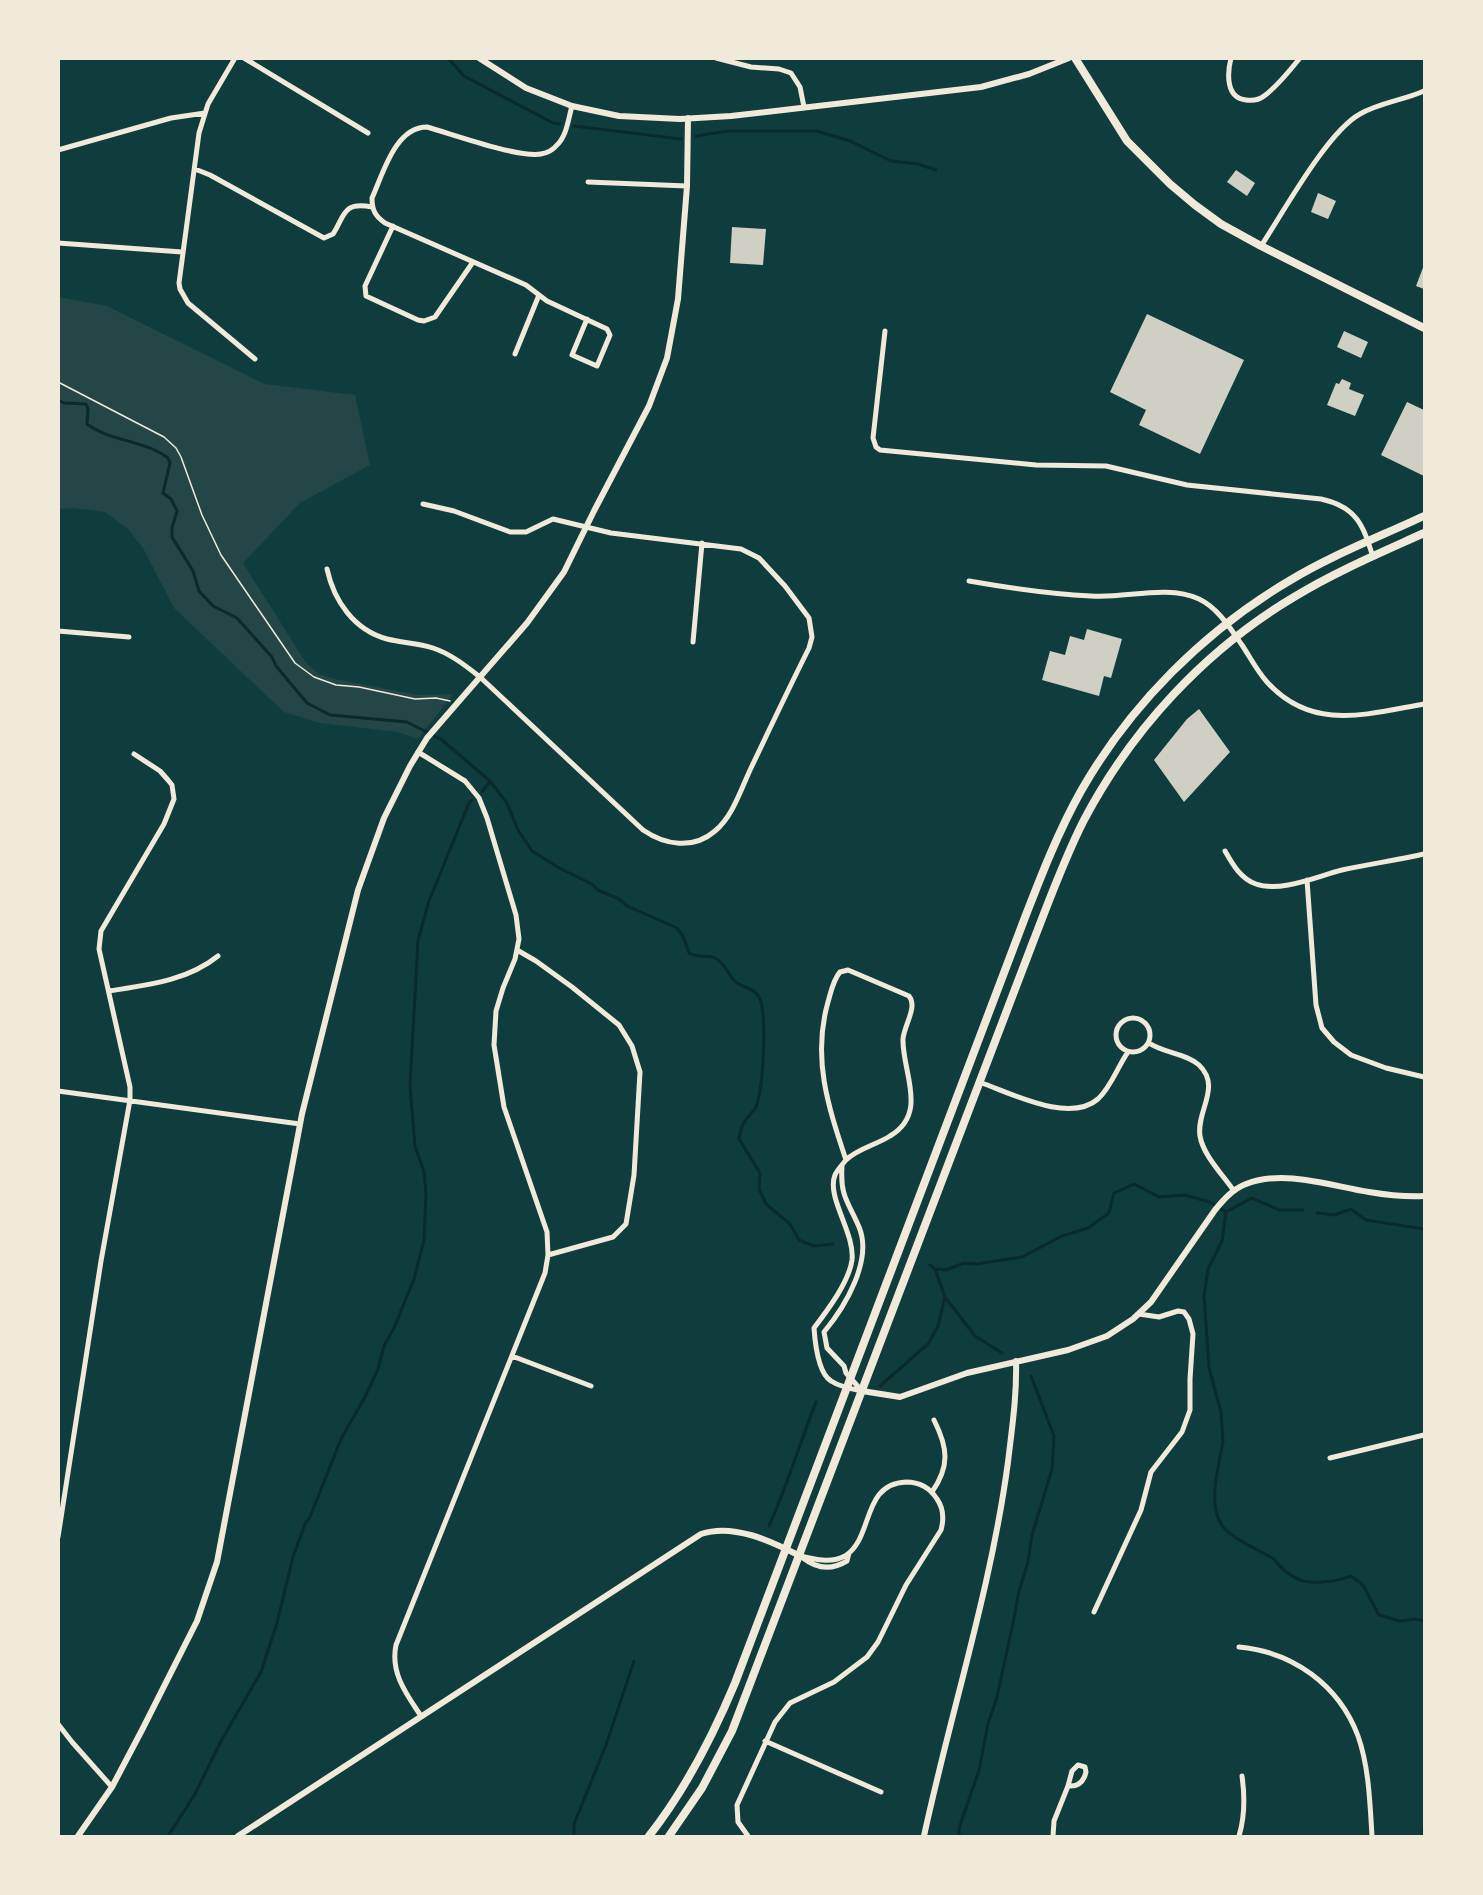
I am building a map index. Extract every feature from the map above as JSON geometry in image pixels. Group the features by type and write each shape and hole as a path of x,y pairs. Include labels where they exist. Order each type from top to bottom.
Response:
{"main road":[{"path":"1076,58 1127,141 1195,205 1221,224 1261,246 1425,328"},
{"path":"649,1836 688,1780 716,1727 1024,920 1066,819 1097,766 1138,709 1184,661 1227,624 1289,581 1425,516"},
{"path":"669,1836 702,1788 732,1731 1068,854 1098,794 1153,717 1204,663 1236,637 1293,598 1425,533"}],"street":[{"path":"235,58 205,113 199,133 179,283 184,297 255,359"},
{"path":"244,58 368,133"},
{"path":"479,58 526,88 572,106 619,116 688,118 731,116 981,87 1021,77 1069,58"},
{"path":"716,58 751,67 779,69 791,73 800,87 804,107"},
{"path":"1231,58 1228,77 1231,89 1237,98 1250,101 1264,96 1300,58"},
{"path":"1261,246 1310,171 1347,123 1367,111 1425,90"},
{"path":"572,106 561,141 541,154 520,153 427,127 412,129 396,147 372,198 372,207 378,218 393,226 526,285 554,304 587,320 610,332 597,366 572,355 587,320"},
{"path":"58,150 171,118 205,113"},
{"path":"78,1836 112,1787 197,1622 217,1562 300,1124 357,890 394,794 427,738 526,622 557,581 650,406 667,358 678,299 687,186 688,118"},
{"path":"195,169 324,238 333,234 340,217 348,209 357,206 372,207"},
{"path":"588,182 687,186"},
{"path":"393,226 364,286 364,291 366,296 418,320 424,321 435,317 473,262"},
{"path":"58,243 182,252"},
{"path":"515,354 539,295"},
{"path":"885,331 873,438 873,443 880,450 1036,465 1106,466 1187,485 1321,499 1340,504 1350,511 1364,528 1373,557"},
{"path":"327,568 330,582 339,600 360,626 385,638 435,648 463,664 480,677 643,830 661,840 686,844 704,839 713,833 728,816 736,802 809,648 811,627 809,618 785,586 759,558 741,549 611,533 553,519 526,532 510,532 454,511 423,504"},
{"path":"693,642 702,543"},
{"path":"969,581 1092,597 1180,594 1199,599 1210,606 1227,624 1268,683 1306,711 1331,715 1372,713 1425,704"},
{"path":"58,631 129,637"},
{"path":"418,752 465,781 479,798 516,915 518,950 496,1011 495,1045 504,1107 547,1232 548,1255 545,1274 396,1645 394,1662 396,1672 421,1716"},
{"path":"58,1538 101,1261 130,1100 130,1087 99,949 101,931 164,824 174,800 172,785 168,780 160,771 134,754"},
{"path":"1225,851 1241,875 1258,885 1267,886 1307,880 1342,870 1425,854"},
{"path":"1307,880 1316,1005 1322,1028 1334,1042 1351,1055 1404,1074 1425,1077"},
{"path":"518,950 572,987 618,1025 632,1046 640,1072 634,1174 626,1224 614,1237 548,1255"},
{"path":"109,991 142,986 186,975 218,956"},
{"path":"862,1391 846,1373 844,1366 827,1348 824,1332 843,1307 862,1257 862,1237 843,1194 842,1167 846,1160 821,1070 822,1024 833,986 840,972 848,970 909,996 913,1006 903,1040 912,1092 909,1111 898,1132 853,1154 846,1160 835,1176 834,1187 838,1208 852,1244 852,1260 849,1272 828,1309 814,1328 815,1346 824,1375 845,1388 862,1391 900,1397 967,1373 1094,1342 1122,1328 1139,1314 1161,1287 1221,1202 1234,1191 1256,1181 1284,1178 1371,1193 1425,1196"},
{"path":"1137,1018 1147,1025 1150,1032 1149,1043 1140,1051 1128,1052 1118,1044 1116,1037 1118,1028 1126,1019 1137,1018"},
{"path":"1149,1043 1193,1061 1205,1072 1210,1085 1201,1119 1202,1144 1234,1191"},
{"path":"979,1082 1062,1110 1081,1108 1091,1104 1103,1093 1128,1052"},
{"path":"58,1090 300,1124"},
{"path":"1094,1612 1141,1510 1151,1472 1182,1432 1190,1410 1193,1334 1189,1319 1184,1312 1178,1311 1159,1317 1139,1314"},
{"path":"512,1356 591,1386"},
{"path":"924,1836 986,1585 999,1520 1014,1413 1016,1361"},
{"path":"932,1492 943,1474 945,1465 944,1443 934,1420"},
{"path":"1330,1458 1425,1435"},
{"path":"238,1836 701,1534 718,1529 732,1531 785,1548 810,1564 826,1568 839,1566 847,1561 874,1503 885,1489 900,1482 920,1484 932,1492 942,1508 941,1530 906,1585 878,1642 867,1657 841,1678 790,1703 775,1722 737,1805 738,1822 748,1836"},
{"path":"1239,1647 1263,1651 1301,1667 1323,1684 1342,1704 1358,1738 1363,1758 1372,1836"},
{"path":"58,1724 112,1787"},
{"path":"765,1741 881,1792"},
{"path":"1239,1836 1245,1804 1242,1776"},
{"path":"1053,1836 1054,1821 1068,1786"}],"path":[{"path":"58,382 164,437 176,448 202,515 221,555 288,655 302,669 320,680 336,685 359,687 415,699 447,700 457,704"}],"shaded area":[{"path":"58,297 107,306 264,384 355,395 370,465 300,503 243,563 306,663 319,674 334,679 419,695 453,694 418,739 398,732 320,723 284,712 174,608 143,548 128,529 105,512 73,508 59,509"}],"building":[{"path":"1236,170 1255,183 1247,196 1227,182"},
{"path":"1318,193 1336,201 1328,219 1311,212"},
{"path":"732,227 766,229 763,265 730,263"},
{"path":"1424,265 1424,289 1416,286"},
{"path":"1147,314 1244,360 1200,454 1139,425 1146,410 1110,392"},
{"path":"1344,331 1368,342 1361,358 1337,347"},
{"path":"1342,379 1351,383 1349,389 1364,395 1355,416 1327,405 1336,383 1339,384"},
{"path":"1407,402 1424,410 1424,476 1381,455"},
{"path":"1087,629 1122,639 1111,678 1104,676 1099,696 1042,680 1050,651 1065,655 1070,636 1084,640"},
{"path":"1199,709 1230,752 1184,802 1154,760 1187,719"}],"waterway":[{"path":"448,58 464,76 553,123 560,124"},
{"path":"574,126 681,139"},
{"path":"696,136 728,131 817,131 850,141 891,161 918,164 936,170"},
{"path":"58,400 64,403 86,404 87,424 96,430 149,448 168,458 170,463 163,493 171,499 177,511 172,537 193,571 199,591 213,606 237,618 272,657 276,666 307,703 330,715 407,722 442,740 490,781 507,803 518,830 532,851 592,884 598,890 619,899 627,906 677,928 683,936 689,953 715,958 736,982 757,994 762,1006 763,1019 764,1052 761,1085 756,1107 744,1123 739,1139 760,1173 759,1189 766,1204 790,1224 799,1240 814,1246 833,1244"},
{"path":"482,792 490,781"},
{"path":"168,1836 195,1794 221,1741 261,1672 277,1623 293,1557 305,1524 310,1517 341,1439 378,1369 384,1346 414,1279 424,1240 426,1194 424,1172 415,1146 410,1086 418,940 429,901 472,800"},
{"path":"930,1265 935,1269 946,1270 964,1263 976,1264 1022,1257 1062,1236 1088,1228 1109,1213 1114,1193 1134,1184 1159,1197 1184,1195 1210,1202 1226,1212"},
{"path":"1226,1212 1252,1198 1279,1210 1303,1210"},
{"path":"1317,1213 1334,1215 1351,1209 1366,1220 1424,1229"},
{"path":"1226,1212 1222,1241 1208,1269 1204,1296 1209,1368 1221,1412 1223,1441 1215,1488 1216,1511 1220,1522 1230,1534 1274,1559 1296,1578 1318,1582 1351,1576 1363,1585 1379,1615 1400,1621 1416,1619 1424,1621"},
{"path":"935,1269 945,1297 975,1336 1002,1353"},
{"path":"880,1386 928,1344 938,1326 945,1297"},
{"path":"959,1836 959,1828 979,1770 1019,1591 1028,1562 1032,1535 1052,1469 1054,1436 1031,1376"},
{"path":"769,1526 816,1402"},
{"path":"574,1836 574,1824 606,1745 634,1661"},
{"path":"1423,1836 1424,1828"}]}
